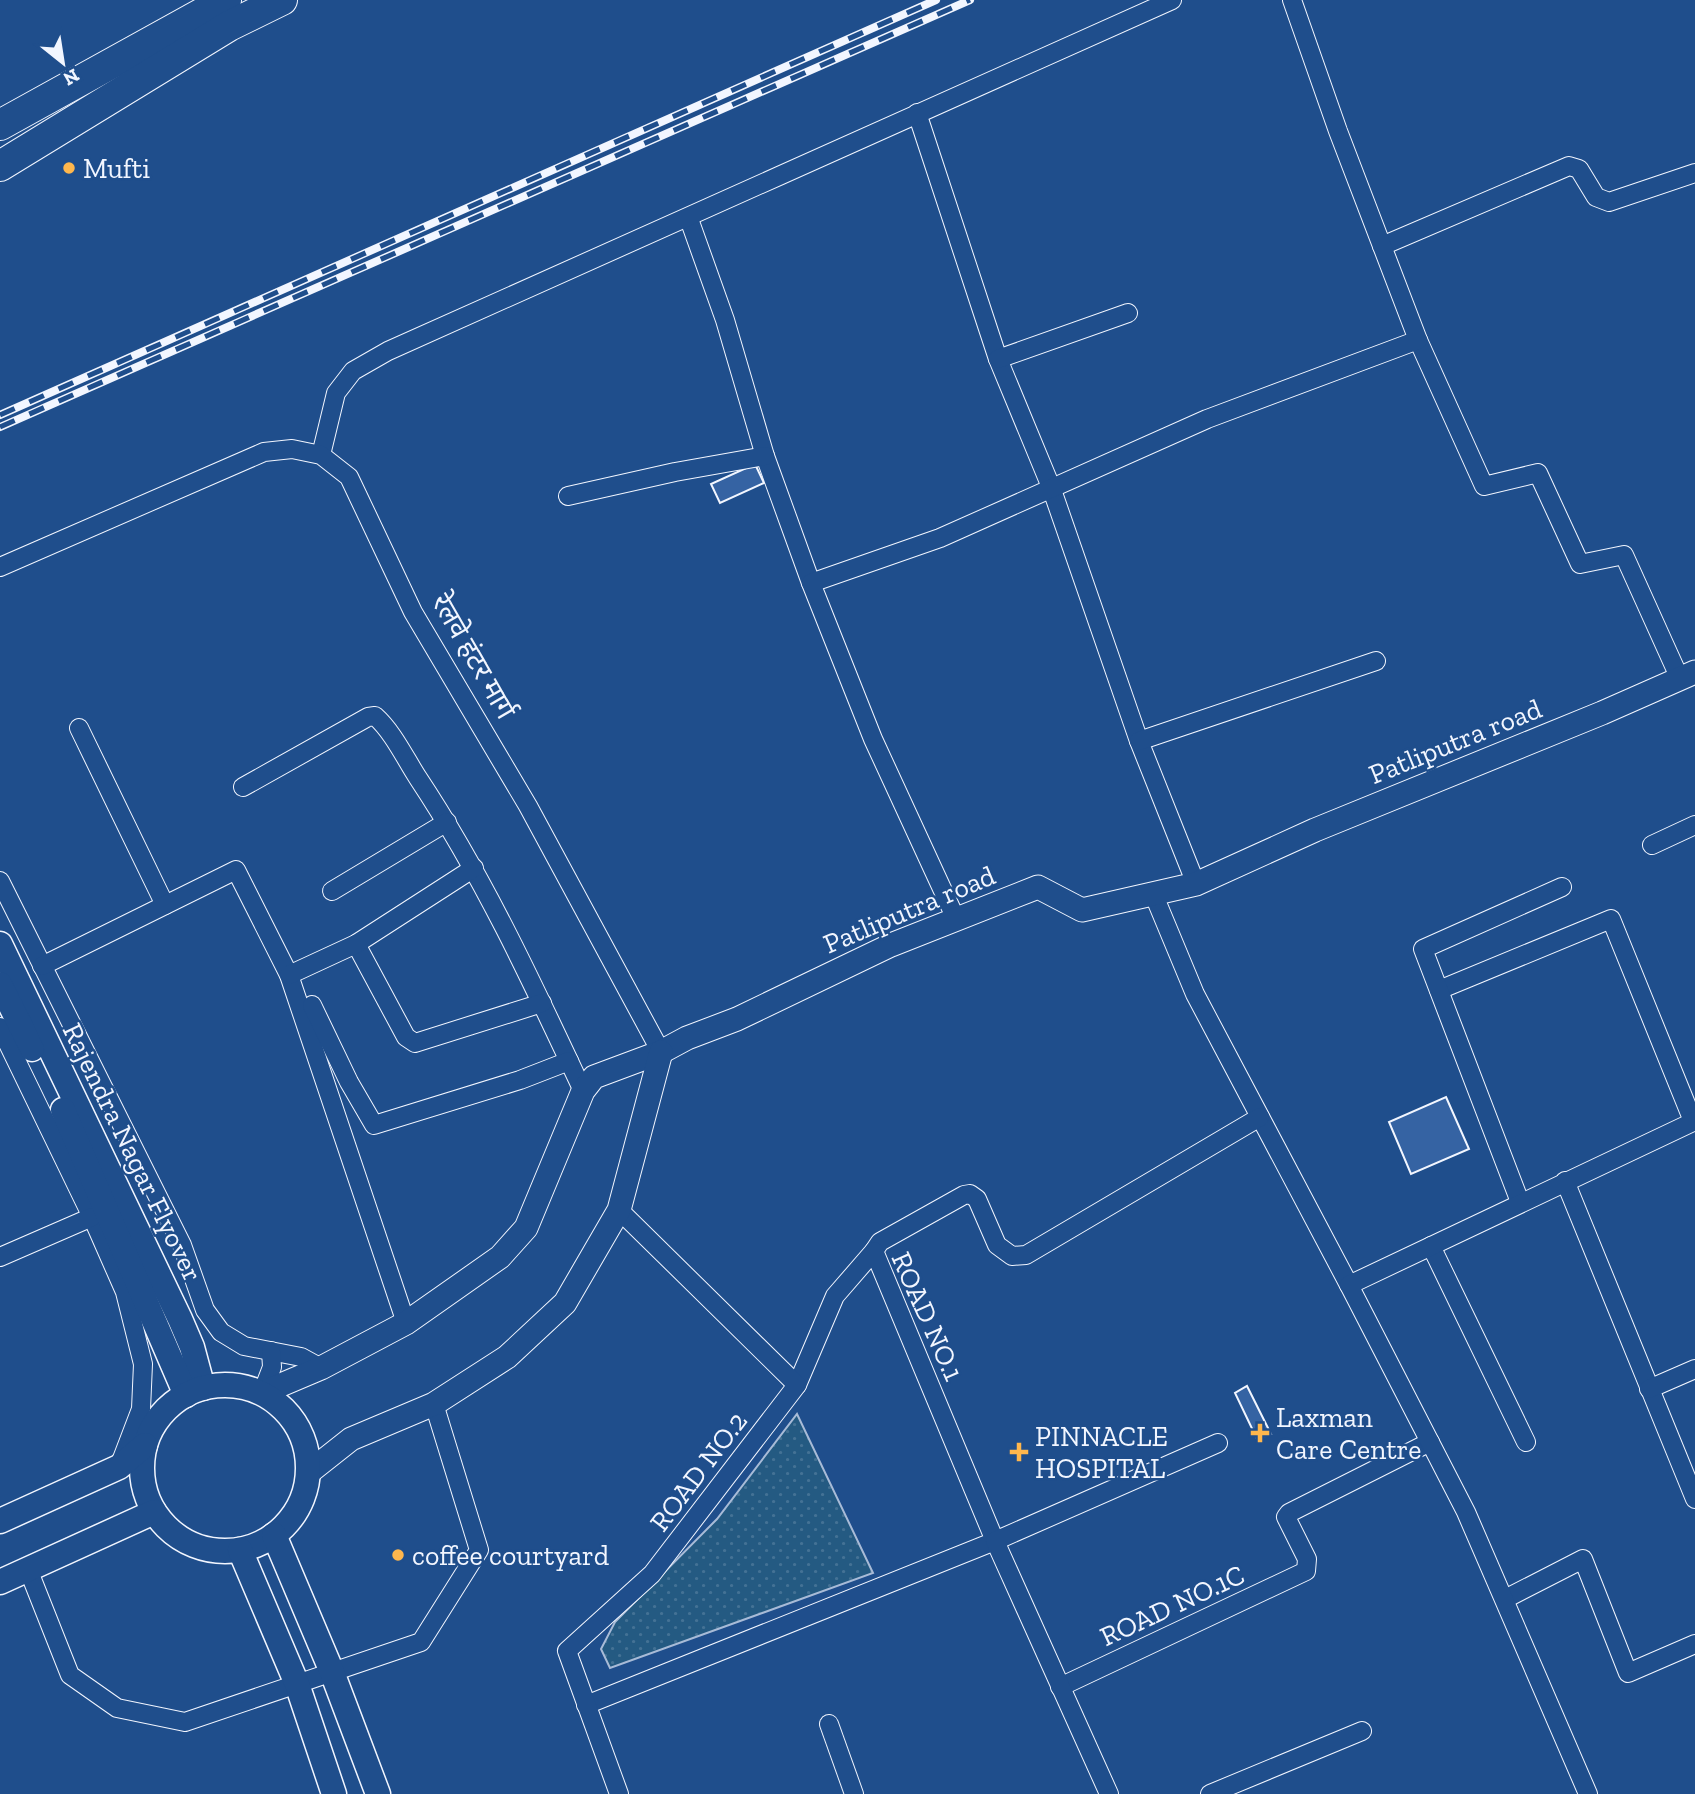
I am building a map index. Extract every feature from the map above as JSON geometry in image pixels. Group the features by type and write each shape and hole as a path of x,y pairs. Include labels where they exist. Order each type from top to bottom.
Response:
{"highway":[{"path":"0,125 226,0"},
{"path":"0,166 229,26 282,0"}],"main road":[{"name":"Rajendra Nagar Flyover","path":"0,944 169,1323 195,1391"},
{"name":"Rajendra Nagar Flyover","path":"0,984 169,1323"},
{"path":"223,1385 262,1393 282,1407 297,1426 306,1449 308,1473 303,1497 292,1518 274,1535 258,1545 240,1550 215,1551 191,1545 170,1531 154,1512 145,1491 142,1468 145,1445 160,1416 195,1391 223,1385"},
{"path":"0,1521 119,1467 145,1445"},
{"path":"0,1582 154,1512"},
{"path":"274,1535 332,1672 377,1794"},
{"path":"240,1550 297,1684 334,1794"}],"street":[{"path":"321,455 336,393 354,372 388,351 689,219 806,162 1172,0"},
{"path":"1292,0 1418,340 1484,486 1538,473 1580,564 1625,555 1688,675"},
{"path":"918,113 998,359 1051,487 1139,741 1196,884"},
{"path":"1382,246 1569,166 1579,169 1597,197 1609,202 1695,173"},
{"path":"689,219 725,320 765,456 811,583 873,739 956,919"},
{"path":"998,359 1128,313"},
{"path":"811,583 940,538 1207,419 1418,340"},
{"name":"रेलवे हंटर मार्ग","path":"0,567 264,452 292,449 321,455 349,477 413,612 528,806 661,1052"},
{"path":"568,496 675,472 765,456"},
{"path":"1139,741 1376,661"},
{"name":"Patliputra road","path":"583,1091 594,1077 737,1019 891,945 1038,887 1082,910 1196,884 1315,830 1688,675"},
{"path":"243,787 368,717 375,716 447,822 474,868 583,1091 526,1228 499,1257 405,1323 321,1368 262,1393"},
{"path":"79,728 165,905"},
{"path":"332,891 447,822"},
{"path":"1652,845 1695,825"},
{"path":"289,975 356,944 474,868"},
{"path":"42,966 236,870 289,975 405,1323"},
{"path":"0,881 182,1245 205,1310 221,1332 244,1346 301,1357 321,1368"},
{"path":"1520,1202 1423,949 1562,887"},
{"path":"1153,893 1195,995 1349,1284 1465,1512 1588,1794"},
{"path":"1349,1284 1694,1121 1611,919 1439,990"},
{"path":"356,944 406,1037 415,1043 542,1003"},
{"path":"312,1005 349,1082 374,1125 520,1080 569,1061"},
{"path":"0,1027 92,1217 125,1292 143,1364 141,1409 119,1467"},
{"path":"308,1473 351,1439 433,1404 507,1357 565,1303 619,1210 661,1052"},
{"path":"874,1251 880,1242 970,1194 977,1199 997,1245 1012,1256 1026,1255 1261,1117"},
{"path":"1565,1181 1695,1499"},
{"path":"619,1210 797,1385"},
{"path":"0,1258 92,1217"},
{"path":"1431,1246 1526,1442"},
{"name":"ROAD NO.1","path":"797,1385 835,1296 874,1251 995,1541 1109,1794"},
{"path":"262,1393 272,1367 271,1351"},
{"path":"1649,1389 1695,1368"},
{"name":"ROAD NO.2","path":"619,1794 567,1651 652,1574 797,1385"},
{"path":"28,1569 70,1675 117,1708 185,1722 421,1642 479,1550 433,1404"},
{"name":"ROAD NO.1C","path":"1060,1687 1306,1571 1307,1559 1286,1517 1289,1513 1430,1442"},
{"path":"586,1705 995,1541 1218,1443"},
{"path":"1505,1599 1583,1559 1628,1673 1695,1644"},
{"path":"829,1724 854,1794"},
{"path":"1210,1794 1362,1731"}],"shaded area":[{"path":"797,1414 873,1573 610,1668 601,1649 615,1622 717,1519"}],"building":[{"path":"755,464 764,483 720,503 711,484"},
{"path":"1446,1097 1469,1149 1411,1174 1389,1122"},
{"path":"1247,1386 1271,1434 1257,1439 1235,1393"}],"railway":[{"path":"0,415 936,0"},
{"path":"0,427 970,0"}],"place":[{"name":"Mufti","path":"69,168"},
{"name":"Laxman Care Centre","path":"1260,1433"},
{"name":"PINNACLE HOSPITAL","path":"1019,1452"},
{"name":"coffee courtyard","path":"398,1555"}]}
